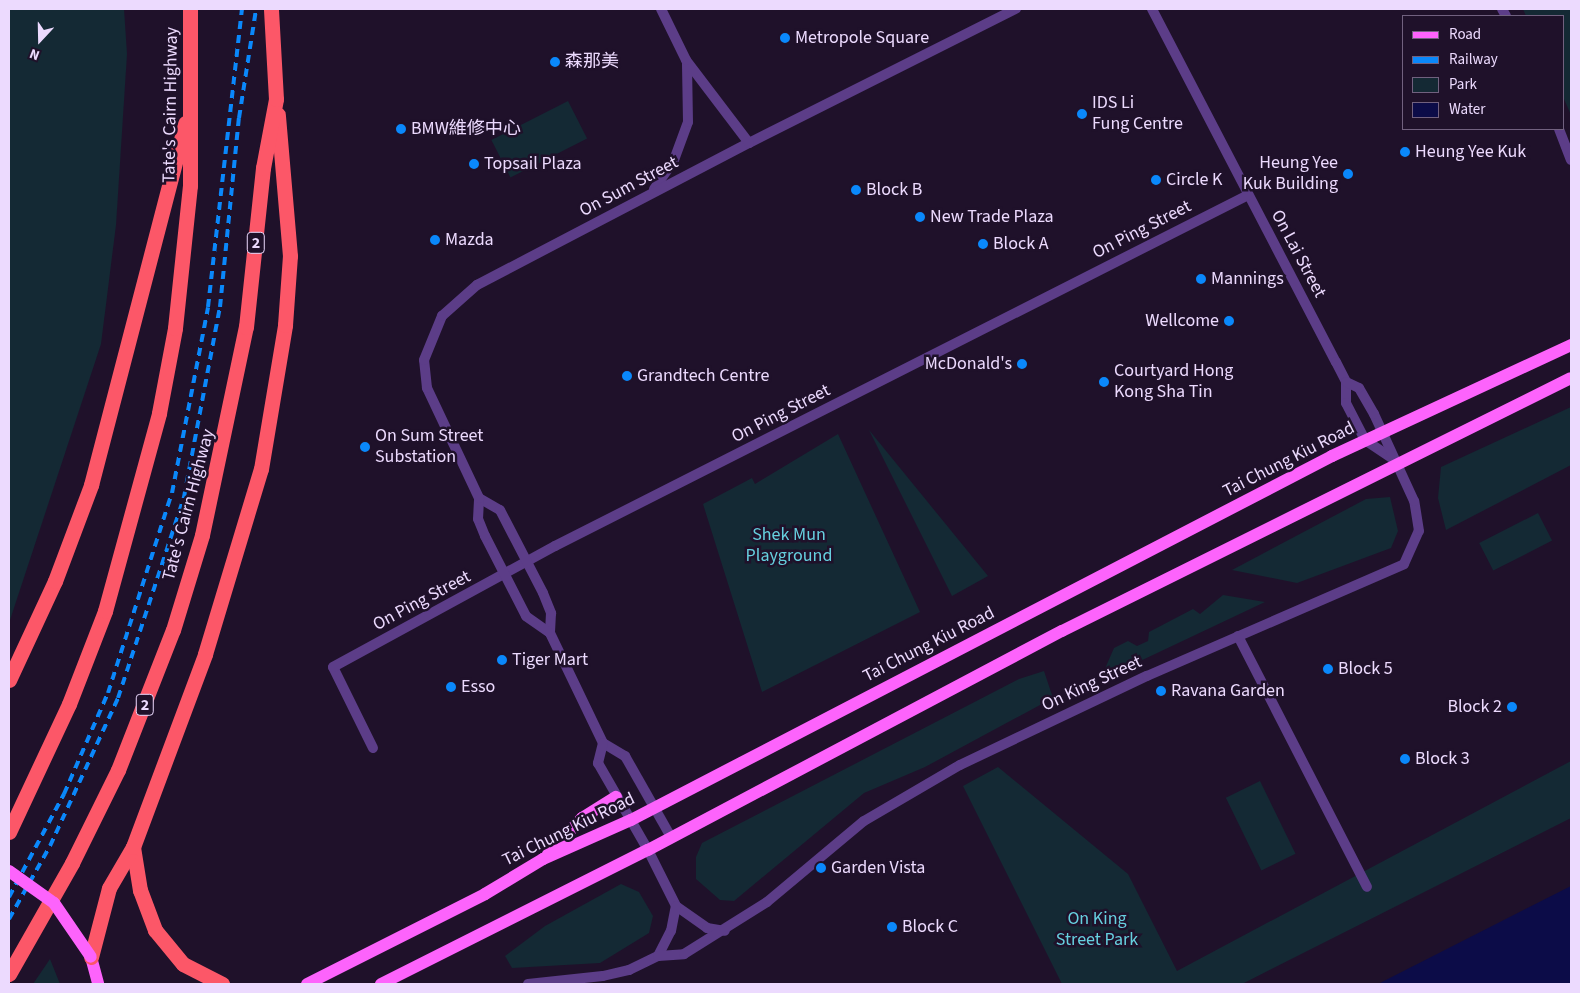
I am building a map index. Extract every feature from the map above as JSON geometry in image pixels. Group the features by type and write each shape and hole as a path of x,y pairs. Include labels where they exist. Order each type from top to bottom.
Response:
{"highway":[{"name":"Tate's Cairn Highway","path":"9,832 89,655 121,563 147,465 180,288 192,81 190,9"},
{"name":"Tate's Cairn Highway","path":"9,974 72,863 118,770 189,582 231,416 246,327 263,168 276,99 271,9"},
{"path":"9,680 55,581 100,456 168,203 192,81"},
{"path":"91,957 105,898 114,876 134,847 230,579 261,469 274,399 290,256 276,99"},
{"path":"134,847 142,898 152,925 173,955 220,984"}],"main road":[{"name":"Tai Chung Kiu Road","path":"307,984 485,894 543,859 631,820 1365,440 1571,345"},
{"path":"381,984 648,850 1070,626 1571,378"},
{"path":"543,859 582,818 616,797"},
{"path":"9,871 54,903 91,957 99,984"}],"street":[{"path":"661,9 686,60 749,143"},
{"name":"On Sum Street","path":"550,633 532,624 504,575 478,519 479,498 427,388 424,360 434,330 452,304 477,285 650,194 1016,9"},
{"name":"On Lai Street","path":"1152,9 1346,382 1346,403 1365,440 1398,463"},
{"path":"650,194 674,160 684,135 690,101 686,60"},
{"path":"1558,130 1571,160"},
{"name":"On Ping Street","path":"374,748 332,667 527,562 1248,195"},
{"name":"On Lai Street","path":"1346,382 1359,388 1384,432 1398,463"},
{"name":"On King Street","path":"528,984 629,970 658,956 684,954 725,931 864,821 1003,744 1238,636 1404,564 1419,531 1414,501 1398,463"},
{"path":"479,498 500,510 551,613 550,633 603,742 625,756 671,837"},
{"path":"1238,636 1367,887"},
{"path":"603,742 598,763 648,850 676,906 707,928 725,931"},
{"path":"658,956 671,930 676,906"}],"green space":[{"path":"9,9 124,9 127,54 116,225 101,344 9,623"},
{"path":"1523,9 1571,9 1571,115 1565,101 1565,15 1526,15"},
{"path":"568,101 587,138 510,177 491,140"},
{"path":"1571,407 1571,465 1446,530 1438,498 1441,467"},
{"path":"869,430 988,576 952,596"},
{"name":"Shek Mun Playground","path":"838,434 920,612 762,692 703,504 752,478 755,484"},
{"path":"1390,497 1398,531 1391,548 1297,583 1232,570 1366,499"},
{"path":"1538,513 1552,541 1493,571 1479,543"},
{"path":"1223,595 1265,602 1100,680 1114,648 1128,641 1137,646 1148,641 1149,632 1193,609 1200,614"},
{"path":"1044,671 1053,698 925,767 864,793 734,901 720,900 696,879 696,857 702,843 1019,679"},
{"name":"On King Street Park","path":"1571,761 1571,818 1242,984 1062,984 963,786 998,767 1128,874 1177,971"},
{"path":"1260,781 1296,854 1261,870 1226,798"},
{"path":"621,884 639,892 653,916 649,933 600,963 512,968 505,956 545,926"},
{"path":"50,959 60,984 33,984"}],"water":[{"path":"1571,886 1571,984 1378,984"}],"railway":[{"path":"9,897 64,794 108,693 172,493 208,307 242,9"},
{"path":"9,919 50,846 118,698 184,497 220,307 239,118 256,9"}],"place":[{"name":"Metropole Square","path":"785,38"},
{"name":"森那美","path":"555,62"},
{"name":"IDS Li Fung Centre","path":"1082,114"},
{"name":"BMW維修中心","path":"401,129"},
{"name":"Heung Yee Kuk","path":"1405,152"},
{"name":"Topsail Plaza","path":"474,164"},
{"name":"Heung Yee Kuk Building","path":"1348,174"},
{"name":"Circle K","path":"1156,180"},
{"name":"Block B","path":"856,190"},
{"name":"New Trade Plaza","path":"920,217"},
{"name":"Mazda","path":"435,240"},
{"name":"Block A","path":"983,244"},
{"name":"Mannings","path":"1201,279"},
{"name":"Wellcome","path":"1229,321"},
{"name":"McDonald's","path":"1022,364"},
{"name":"Grandtech Centre","path":"627,376"},
{"name":"Courtyard Hong Kong Sha Tin","path":"1104,382"},
{"name":"On Sum Street Substation","path":"365,447"},
{"name":"Tiger Mart","path":"502,660"},
{"name":"Block 5","path":"1328,669"},
{"name":"Esso","path":"451,687"},
{"name":"Ravana Garden","path":"1161,691"},
{"name":"Block 2","path":"1512,707"},
{"name":"Block 3","path":"1405,759"},
{"name":"Garden Vista","path":"821,868"},
{"name":"Block C","path":"892,927"}]}
